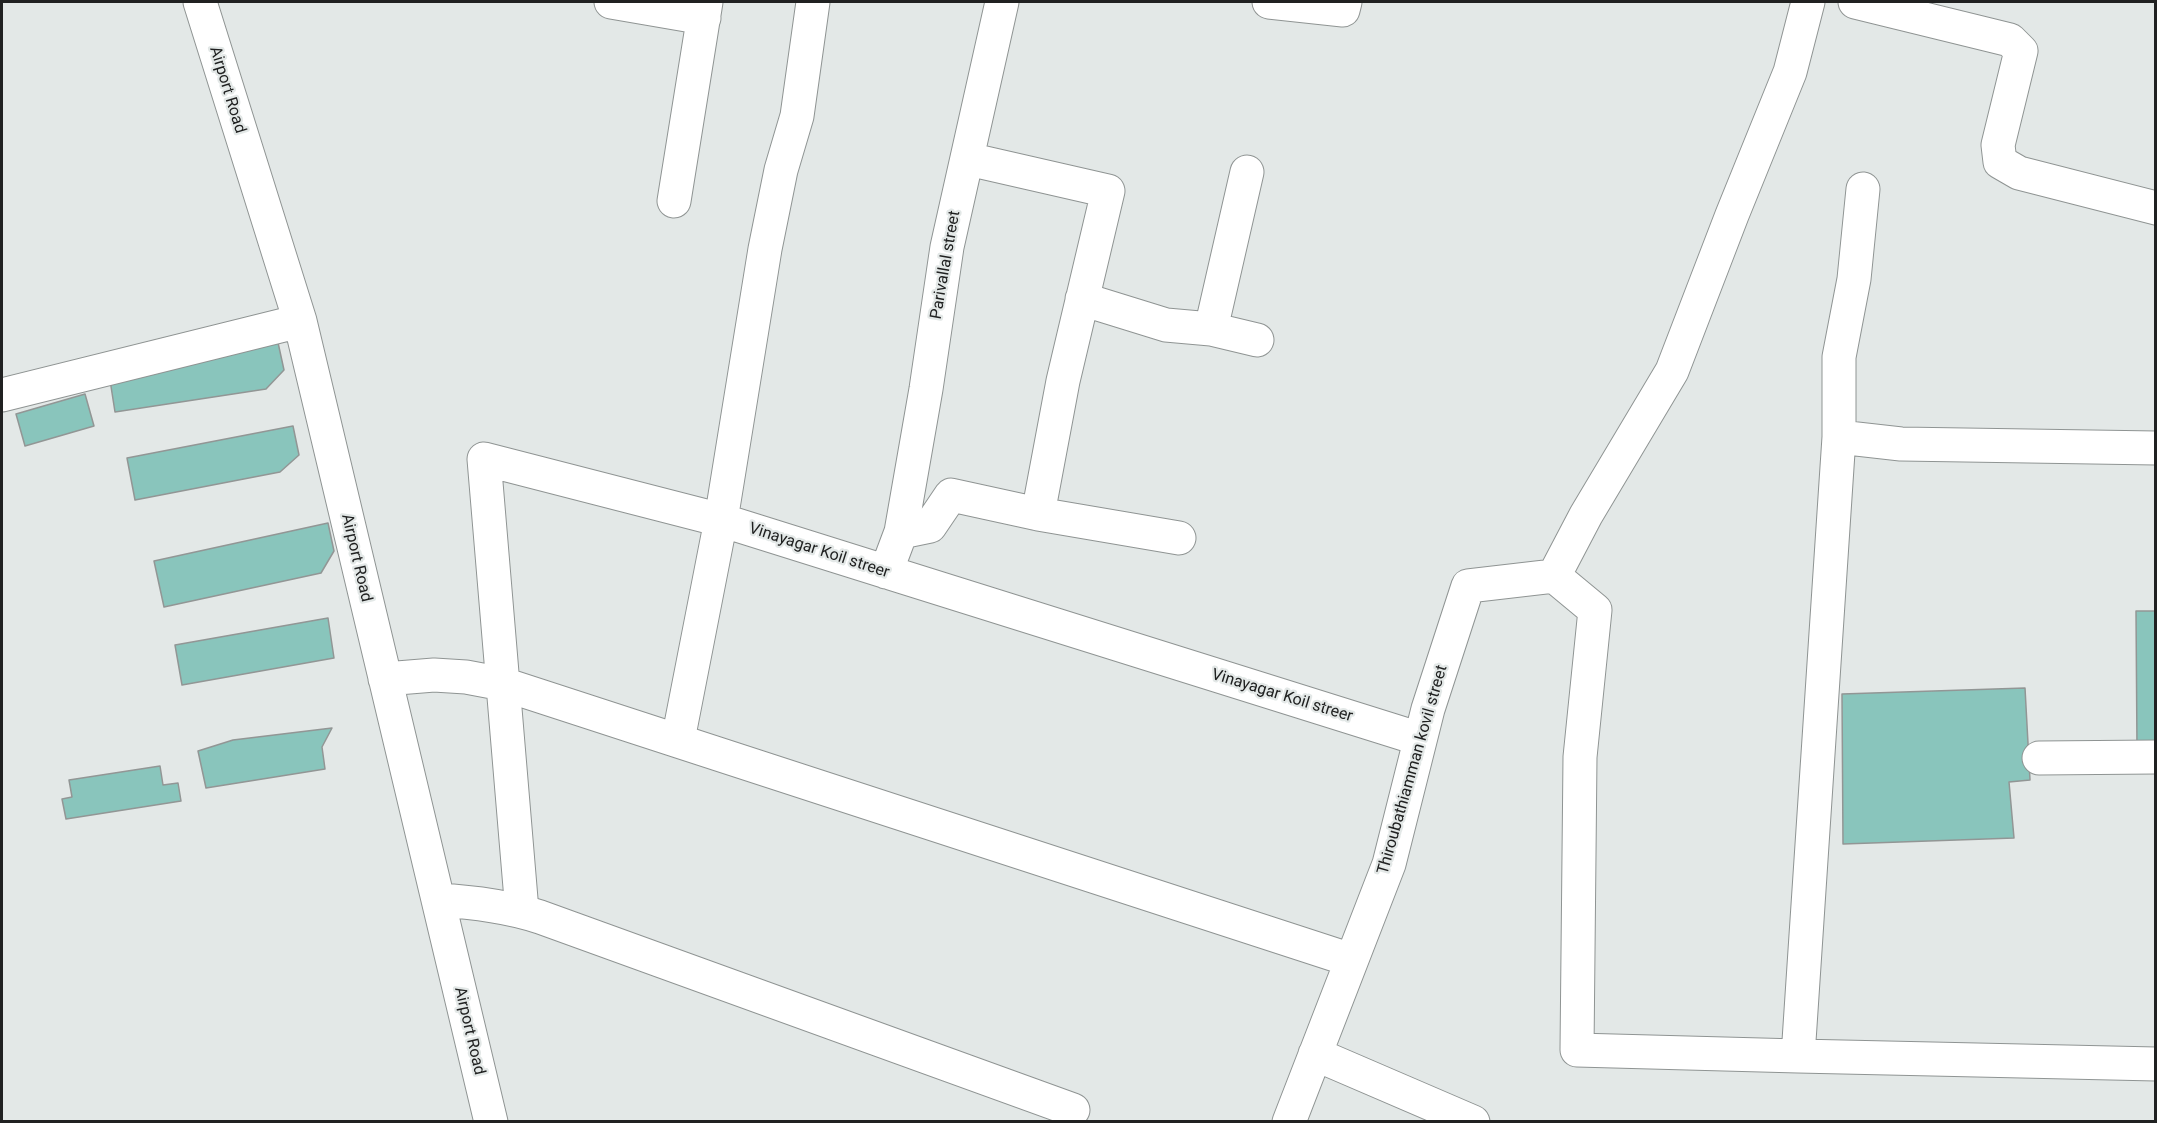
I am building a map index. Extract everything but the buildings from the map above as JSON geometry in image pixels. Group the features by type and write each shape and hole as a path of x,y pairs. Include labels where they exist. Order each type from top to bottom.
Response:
{"street":[{"name":"Airport Road","path":"200,2 300,321 491,1122"},
{"path":"611,2 705,10 674,201"},
{"path":"678,740 721,520 765,249 782,170 797,116 813,2"},
{"name":"Parivallal street","path":"886,572 901,532 947,247 1002,2"},
{"path":"1269,2 1343,10 1345,2"},
{"path":"1808,2 1790,72 1672,371 1586,515 1554,576 1595,610 1580,757 1577,1050 2156,1064"},
{"path":"1855,2 2010,40 2021,51 1998,145 2000,162 2019,172 2156,208"},
{"path":"968,159 1108,190 1063,381 1038,514"},
{"path":"1211,329 1247,172"},
{"path":"1798,1056 1839,438 1839,357 1854,279 1863,189"},
{"path":"1082,299 1166,325 1211,329 1257,340"},
{"path":"2,395 300,321"},
{"path":"1839,438 1901,444 2156,448"},
{"name":"Vinayagar Koil streer","path":"503,684 484,459 721,520 1420,740"},
{"path":"901,532 930,526 951,495 1038,514 1179,538"},
{"name":"Thiroubathiamman kovil street","path":"1289,1122 1389,864 1428,709 1468,586 1554,576"},
{"path":"385,679 434,675 466,677 503,684 1351,960"},
{"path":"503,684 522,911"},
{"path":"2039,758 2156,757"},
{"path":"438,900 481,902 522,911 1073,1110"},
{"path":"1315,1054 1473,1122"}]}
